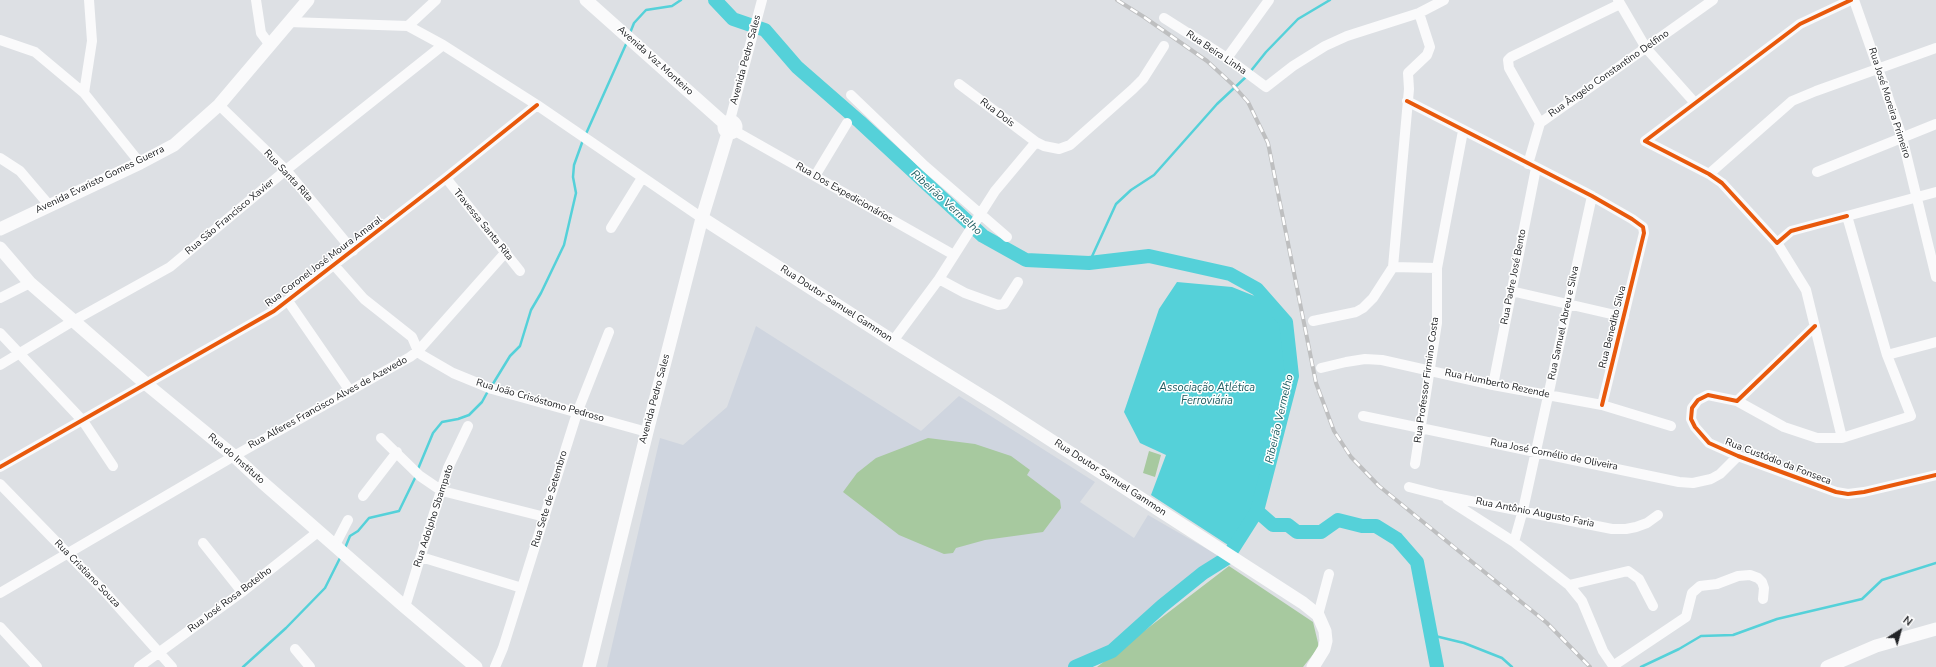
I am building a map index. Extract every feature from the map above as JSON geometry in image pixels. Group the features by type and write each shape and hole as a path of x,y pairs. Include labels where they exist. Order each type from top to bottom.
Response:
{"main road":[{"name":"Avenida Evaristo Gomes Guerra","path":"0,229 140,163 174,144 219,105 308,0"},
{"name":"Avenida Vaz Monteiro","path":"586,0 729,127"},
{"name":"Avenida Pedro Sales","path":"589,667 702,218 729,127"},
{"name":"Rua Doutor Samuel Gammon","path":"702,218 1214,544 1290,593 1318,615"},
{"name":"Rua do Instituto","path":"0,248 30,283 73,321 145,383 234,456 335,546 476,667"},
{"path":"1313,667 1324,649 1326,640 1322,623 1318,615"},
{"path":"1827,667 1876,646 1936,629"}],"street":[{"path":"84,93 92,41 89,0"},
{"path":"256,0 261,32 270,45"},
{"path":"408,26 436,0"},
{"name":"Avenida Pedro Sales","path":"729,127 762,0"},
{"path":"1313,321 1356,312 1363,308 1373,298 1393,267 1408,74 1430,50 1430,43 1419,13 1444,0"},
{"name":"Rua Ângelo Constantino Delfino","path":"1532,166 1540,123 1713,0"},
{"path":"1842,438 1806,290 1777,243 1722,183 1709,174 1645,141 1800,24 1851,0"},
{"name":"Rua José Moreira Primeiro","path":"1854,0 1902,137 1936,277"},
{"path":"1227,58 1266,1"},
{"path":"1540,123 1509,68 1508,60 1511,57 1619,2 1646,48 1695,103"},
{"name":"Rua Beira Linha","path":"1164,18 1227,58 1260,84 1268,87 1293,66 1325,46 1347,36 1419,13"},
{"name":"Rua Doutor Samuel Gammon","path":"289,22 408,26 443,45 537,105 702,218"},
{"path":"0,40 35,52 84,93 140,163"},
{"name":"Rua São Francisco Xavier","path":"0,365 73,321 170,267 286,170 443,45"},
{"name":"Rua Dois","path":"959,84 1036,142 1052,149 1059,149 1070,145 1133,89 1143,79 1164,46"},
{"path":"1709,174 1792,101 1816,90 1936,48"},
{"path":"851,95 978,215 1007,237"},
{"path":"1407,102 1592,196"},
{"name":"Rua Santa Rita","path":"219,105 286,170 353,251"},
{"name":"Rua Coronel José Moura Amaral","path":"0,466 274,311 353,251 537,105"},
{"path":"815,176 848,123"},
{"path":"1817,172 1936,124"},
{"name":"Rua Dos Expedicionários","path":"729,127 954,255"},
{"name":"Rua Professor Firmino Costa","path":"1415,464 1437,323 1437,268 1463,131"},
{"path":"893,341 939,279 978,215 1036,142"},
{"path":"0,158 20,171 49,205"},
{"name":"Rua Padre José Bento","path":"1493,385 1512,291 1532,166"},
{"name":"Travessa Santa Rita","path":"446,178 520,271"},
{"path":"611,228 642,178"},
{"path":"1777,243 1791,231 1936,192"},
{"name":"Rua Benedito Silva","path":"1592,196 1638,223 1644,229 1602,405"},
{"name":"Rua Samuel Abreu e Silva","path":"1514,542 1523,510 1549,395 1592,196"},
{"path":"1815,326 1737,401 1784,427 1817,438 1842,438 1910,416 1887,355 1847,216"},
{"name":"Rua Alferes Francisco Alves de Azevedo","path":"0,592 69,554 234,456 418,351 505,254"},
{"name":"Rua João Crisóstomo Pedroso","path":"334,265 364,299 412,337 418,351 432,361 471,381 577,413 647,432"},
{"path":"1393,267 1437,268"},
{"path":"939,279 983,301 998,305 1004,304 1018,282"},
{"path":"0,298 30,283"},
{"path":"1512,291 1624,317"},
{"path":"288,301 350,391"},
{"name":"Rua Sete de Setembro","path":"495,667 503,648 577,413 609,332"},
{"path":"0,333 83,420 113,466"},
{"path":"1887,355 1936,342"},
{"name":"Rua Humberto Rezende","path":"1321,368 1365,359 1382,360 1493,385 1602,405 1671,426"},
{"name":"Rua Custódio da Fonseca","path":"1737,401 1708,395 1698,400 1692,408 1691,419 1695,427 1708,443 1814,485 1848,494 1864,492 1936,475"},
{"name":"Rua José Cornélio de Oliveira","path":"1363,416 1679,482 1693,483 1711,479 1720,474 1738,456"},
{"name":"Rua Adolpho Sbampato","path":"405,607 448,468 468,426"},
{"path":"381,438 420,476 442,490 545,517"},
{"path":"362,496 397,452"},
{"name":"Rua Cristiano Souza","path":"0,484 106,593 172,667"},
{"name":"Rua Antônio Augusto Faria","path":"1409,487 1440,495 1523,510 1612,529 1626,529 1648,522 1658,515"},
{"path":"1440,495 1514,542 1569,584 1582,601 1603,651 1614,666 1686,617 1692,593 1700,586 1717,584 1738,576 1750,575 1758,578 1762,582 1764,588 1763,599"},
{"path":"335,546 348,520"},
{"name":"Rua José Rosa Botelho","path":"139,667 242,592 319,531"},
{"path":"203,543 242,592"},
{"path":"421,557 522,588"},
{"path":"1569,584 1624,570 1631,572 1639,579 1653,606"},
{"path":"1318,615 1329,574"},
{"path":"0,627 37,667"},
{"path":"295,649 310,667"}],"shaded area":[{"path":"756,326 921,431 959,396 1095,482 1080,502 1134,538 1148,515 1219,556 1084,667 607,667 660,438 683,445 727,407"}],"green space":[{"path":"928,438 975,444 1011,456 1030,470 1027,475 1060,500 1061,508 1043,532 985,540 956,548 953,553 944,554 899,535 843,492 857,473 876,458"},
{"path":"1149,451 1161,455 1155,477 1143,473"},
{"path":"1229,566 1313,622 1319,647 1303,667 1097,667"}],"water":[{"name":"Associação Atlética Ferroviária","path":"1177,282 1232,287 1262,299 1283,324 1288,367 1255,503 1228,545 1151,495 1166,455 1140,443 1124,412 1159,309"},
{"path":"1427,636 1435,639 1440,661 1444,667 1432,667"}],"waterway":[{"path":"630,33 634,23 646,10 672,6 681,0"},
{"name":"Ribeirão Vermelho","path":"715,0 733,19 765,30 797,67 860,122 983,236 1026,260 1089,263 1149,256 1230,274 1257,289 1286,322 1292,376 1257,511 1273,525 1288,525 1297,532 1321,532 1338,520 1362,526 1376,526 1397,539 1417,562 1437,667"},
{"path":"1250,72 1266,52 1298,19 1330,0"},
{"path":"585,136 627,42"},
{"path":"1089,263 1116,204 1131,190 1154,175 1217,104 1247,76"},
{"path":"491,387 510,356 520,346 531,310 541,293 564,245 576,193 573,177 574,165 583,140"},
{"path":"418,469 433,433 442,422 469,415 482,402 488,391"},
{"path":"345,548 350,536 358,531 369,518 399,511 416,476"},
{"name":"Ribeirão Vermelho","path":"1075,667 1112,651 1162,606 1203,573 1227,558 1257,511"},
{"path":"243,667 286,628 325,588 341,556"},
{"path":"1641,667 1679,649 1701,636 1733,635 1777,619 1862,599 1882,580 1936,563"},
{"path":"1431,635 1464,643 1502,658 1512,667"}],"railway":[{"path":"1117,0 1207,61 1232,84 1248,102 1268,143 1316,383 1334,431 1351,457 1379,486 1547,623 1590,667"}],"cycle path":[{"path":"1847,216 1791,231 1777,243 1722,183 1709,174 1645,141 1800,24 1851,0"},
{"path":"1407,101 1592,196 1643,227 1644,233 1602,405"},
{"path":"0,467 274,311 446,178 537,105"},
{"path":"1815,326 1737,401 1708,395 1698,400 1692,408 1691,419 1695,427 1709,443 1738,456 1836,492 1848,494 1864,492 1936,475"}]}
